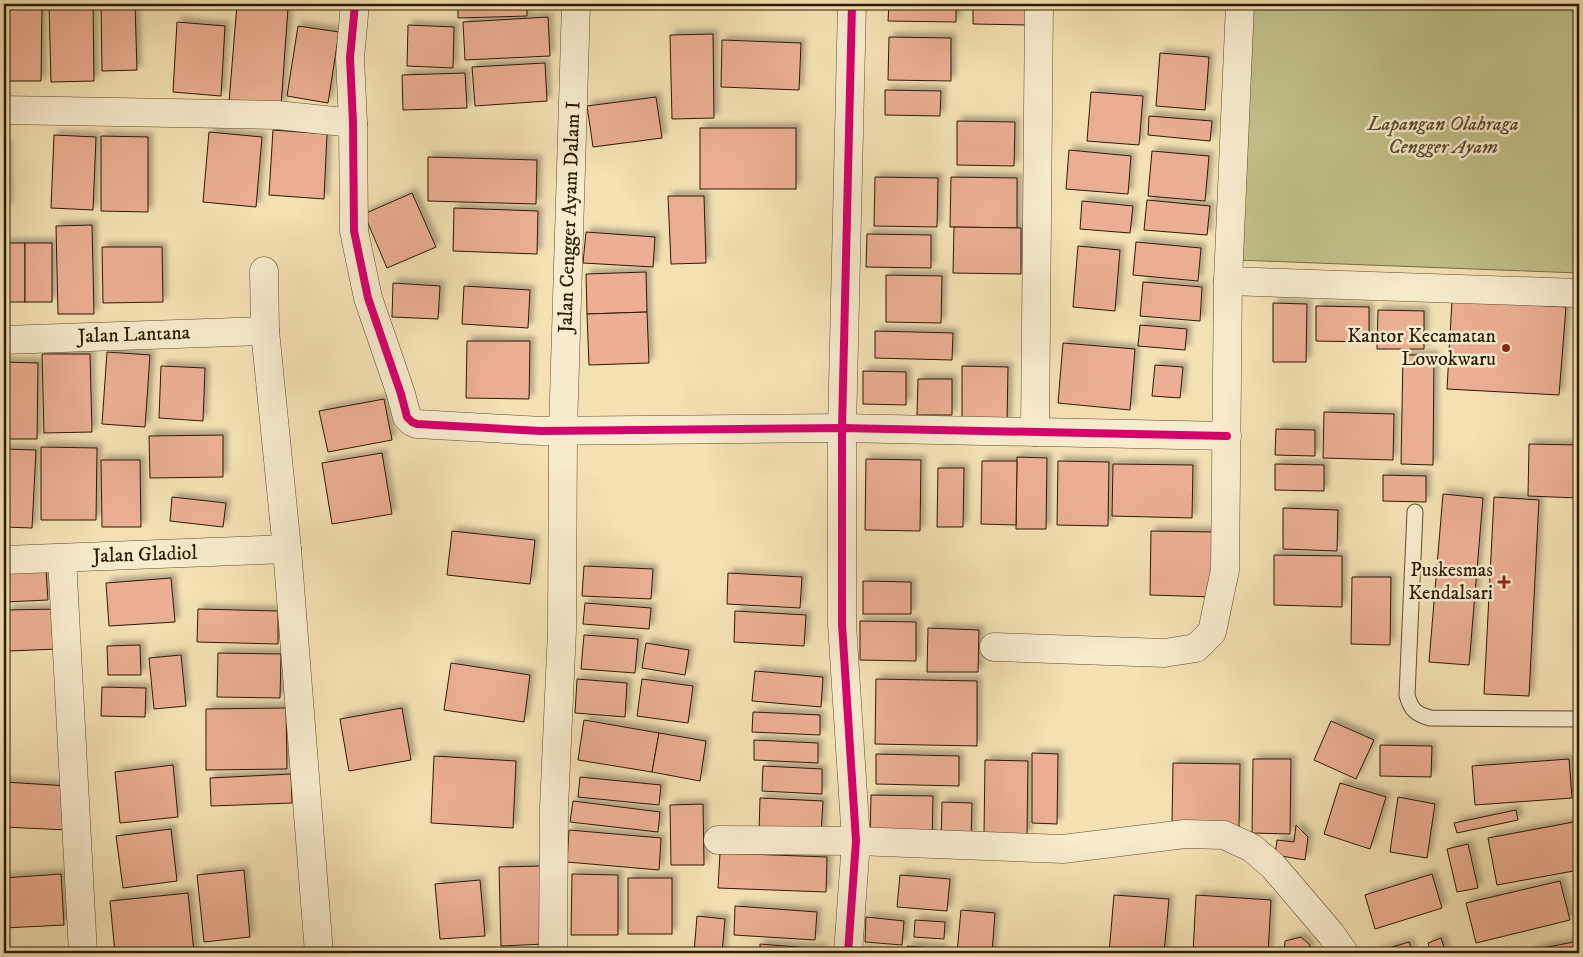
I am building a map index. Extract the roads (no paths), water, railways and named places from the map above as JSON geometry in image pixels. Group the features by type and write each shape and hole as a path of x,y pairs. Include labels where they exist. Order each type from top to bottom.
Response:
{"street":[{"path":"355,4 350,58 354,231 368,298 407,417 412,422 417,424 563,430 842,428 1227,436"},
{"name":"Jalan Cengger Ayam Dalam I","path":"553,953 554,808 562,630 563,430 576,4"},
{"path":"848,953 856,841 842,624 842,428 852,4"},
{"path":"1035,432 1039,4"},
{"path":"994,647 1164,654 1196,648 1212,632 1225,570 1228,281 1240,4"},
{"path":"4,110 277,115 353,123"},
{"path":"264,271 265,331 287,549 319,953"},
{"path":"1228,281 1579,293"},
{"name":"Jalan Lantana","path":"4,340 265,331"},
{"name":"Jalan Gladiol","path":"4,560 287,549"},
{"path":"62,558 83,953"},
{"path":"718,840 856,841 1063,849 1186,834 1224,835 1252,848 1273,866 1320,920 1344,953"}],"lane":[{"path":"1416,512 1406,695 1413,710 1430,718 1579,719"}],"place":[{"name":"Kantor Kecamatan Lowokwaru","path":"1506,348"},
{"name":"Puskesmas Kendalsari","path":"1504,582"}],"park label":[{"name":"Lapangan Olahraga Cengger Ayam","path":"1443,136"}]}
